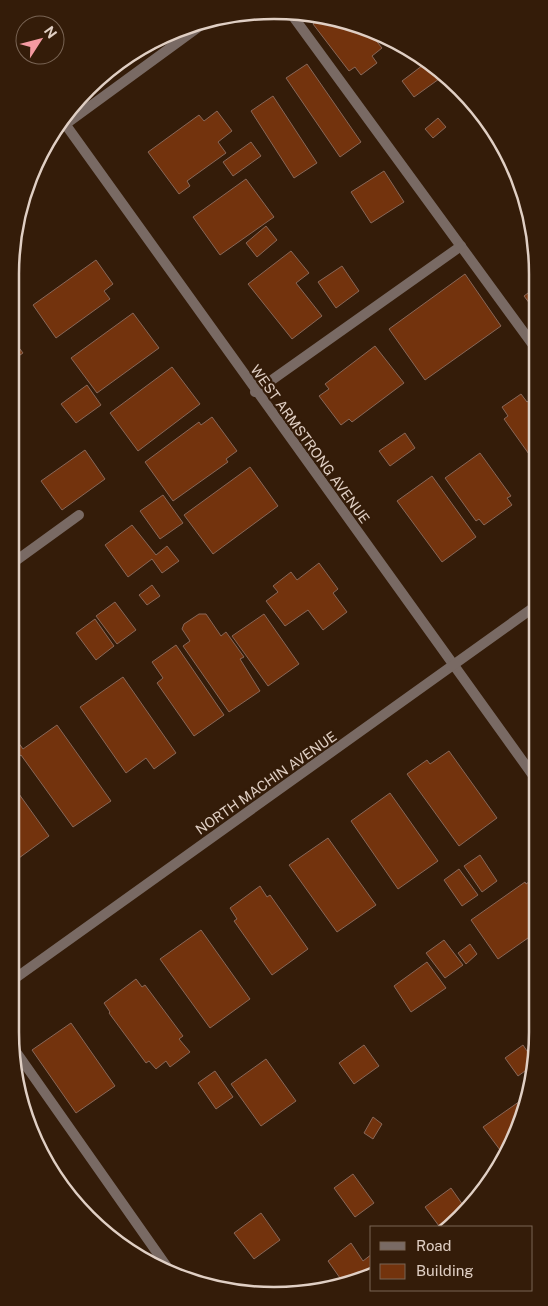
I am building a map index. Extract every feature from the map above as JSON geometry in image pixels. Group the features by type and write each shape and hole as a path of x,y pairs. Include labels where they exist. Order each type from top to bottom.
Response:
{"street":[{"path":"295,20 529,339"},
{"path":"72,118 191,32"},
{"name":"WEST ARMSTRONG AVENUE","path":"64,128 529,770"},
{"path":"256,392 461,246"},
{"path":"19,558 79,515"},
{"name":"NORTH MACHIN AVENUE","path":"19,976 529,611"},
{"path":"20,1057 164,1262"}],"building":[{"path":"315,22 340,27 375,39 382,48 372,56 377,63 361,75 355,67 349,71 313,24"},
{"path":"307,64 361,142 340,157 286,78"},
{"path":"422,66 439,79 414,97 402,81"},
{"path":"273,96 317,163 294,178 251,111"},
{"path":"217,111 232,131 218,142 226,153 187,181 190,186 179,194 148,152 199,115 204,121"},
{"path":"438,118 446,127 433,138 425,129"},
{"path":"251,142 261,156 233,176 223,162"},
{"path":"384,171 404,202 371,223 351,192"},
{"path":"246,179 274,217 220,255 193,217"},
{"path":"266,226 277,240 257,257 246,243"},
{"path":"291,251 309,273 296,283 322,316 292,339 248,284"},
{"path":"96,260 113,284 104,291 110,299 56,338 33,305"},
{"path":"342,266 359,291 336,308 318,282"},
{"path":"465,274 501,326 425,380 389,329"},
{"path":"529,292 529,303 524,296"},
{"path":"133,313 159,348 97,393 71,358"},
{"path":"375,346 404,383 352,422 349,419 341,425 319,396 329,389 325,384"},
{"path":"19,348 23,353 19,356"},
{"path":"172,367 200,404 138,451 110,413"},
{"path":"87,385 101,405 76,423 61,404"},
{"path":"521,394 527,402 529,400 529,454 504,419 508,416 502,407"},
{"path":"212,417 237,451 226,459 228,462 173,501 145,462 199,422 201,425"},
{"path":"405,433 415,448 390,466 379,451"},
{"path":"85,450 105,479 62,510 41,481"},
{"path":"480,453 511,496 507,498 512,505 484,525 479,519 476,521 445,478"},
{"path":"250,467 278,506 213,554 184,515"},
{"path":"432,476 476,537 442,562 397,501"},
{"path":"163,495 183,523 160,539 140,511"},
{"path":"132,525 156,555 167,546 179,561 162,573 152,559 128,577 105,545"},
{"path":"319,563 338,589 333,593 347,612 323,630 308,610 285,626 266,601 278,592 273,586 291,572 297,580"},
{"path":"152,585 160,596 147,605 139,595"},
{"path":"115,602 136,630 117,644 96,616"},
{"path":"199,614 206,614 221,636 226,632 244,657 240,659 260,691 229,712 183,646 190,641 182,629 184,624"},
{"path":"264,614 299,664 268,686 232,636"},
{"path":"95,619 114,646 96,660 76,633"},
{"path":"176,645 224,715 194,736 157,683 163,678 152,662"},
{"path":"123,677 176,753 154,769 146,758 126,773 80,707"},
{"path":"57,725 111,801 73,827 21,755 19,756 19,743 23,749"},
{"path":"449,751 497,818 459,846 407,774 427,760 430,764"},
{"path":"390,793 438,861 398,889 351,821"},
{"path":"19,794 49,836 19,858"},
{"path":"328,838 376,905 337,932 289,865"},
{"path":"480,855 497,881 482,892 464,866"},
{"path":"459,869 478,895 462,906 444,880"},
{"path":"525,882 526,884 529,882 529,937 498,959 471,920"},
{"path":"260,886 267,897 270,895 308,949 272,975 234,921 237,919 230,908"},
{"path":"201,930 250,999 210,1028 160,959"},
{"path":"444,940 463,965 445,978 426,953"},
{"path":"470,944 477,954 466,964 458,953"},
{"path":"427,962 446,988 411,1012 394,986"},
{"path":"136,979 142,987 145,985 183,1036 179,1039 190,1052 170,1067 166,1061 156,1069 149,1061 146,1063 109,1013 104,1003"},
{"path":"71,1023 115,1086 76,1113 32,1050"},
{"path":"364,1045 379,1066 354,1084 339,1063"},
{"path":"523,1045 528,1053 526,1070 518,1076 505,1058"},
{"path":"266,1059 296,1101 261,1126 231,1084"},
{"path":"215,1071 233,1097 216,1109 198,1083"},
{"path":"520,1101 510,1130 500,1150 483,1127"},
{"path":"373,1117 382,1124 373,1139 364,1133"},
{"path":"353,1174 374,1203 355,1217 334,1188"},
{"path":"451,1188 462,1204 439,1226 425,1207"},
{"path":"261,1213 280,1240 254,1259 234,1233"},
{"path":"351,1243 363,1261 370,1256 370,1269 338,1279 340,1278 328,1261"}]}
